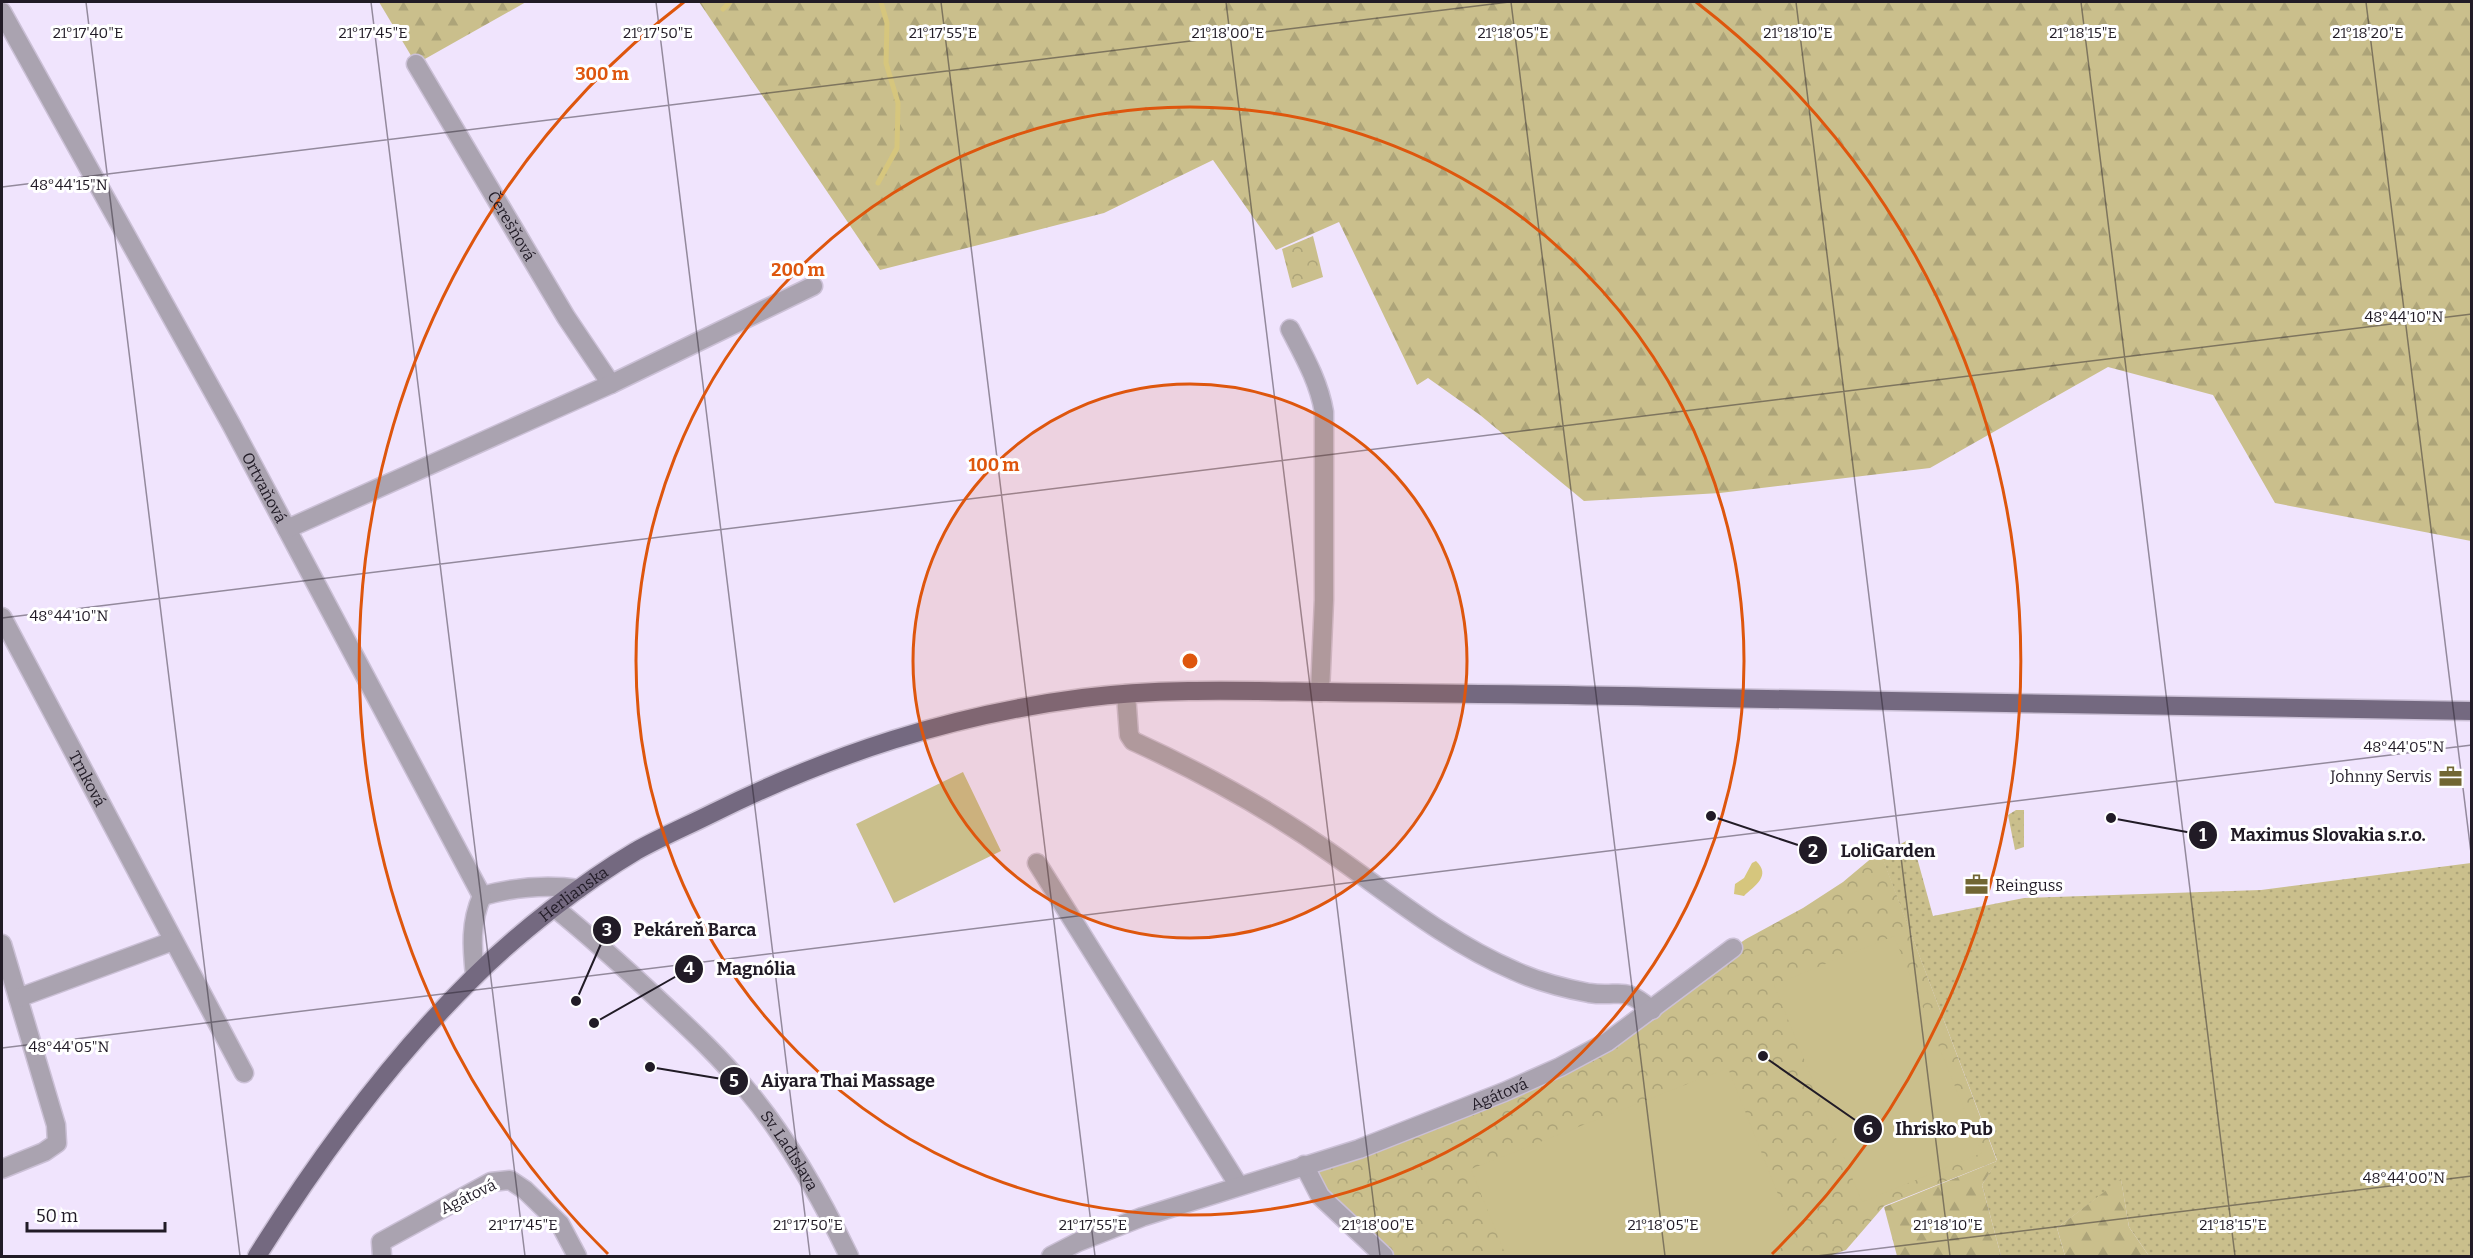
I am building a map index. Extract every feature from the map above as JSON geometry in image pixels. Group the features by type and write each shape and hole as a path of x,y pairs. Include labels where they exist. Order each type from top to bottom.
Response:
{"main road":[{"name":"Herlianska","path":"257,1257 296,1195 344,1126 475,975 579,889 637,851 749,795 835,759 932,726 1017,708 1126,694 1211,692 1588,694 1882,702 2472,711"}],"street":[{"name":"Ortvaňová","path":"2,12 231,424 482,896"},
{"name":"Čerešňová","path":"416,64 566,317 611,384"},
{"path":"287,529 611,384 813,285"},
{"path":"1290,329 1315,380 1324,412 1324,600 1320,692"},
{"name":"Trnková","path":"2,617 244,1073"},
{"path":"1126,694 1129,735 1133,741 1245,798 1333,854 1426,922 1479,955 1556,987 1593,993 1622,992 1635,997 1652,1010"},
{"path":"1037,863 1239,1186"},
{"path":"475,975 473,920 482,896 525,887 548,885 579,889"},
{"name":"Sv. Ladislava","path":"555,908 611,955 685,1024 747,1090 822,1199 849,1257"},
{"path":"18,998 173,941"},
{"path":"2,944 56,1125 57,1143 44,1152 2,1169"},
{"name":"Agátová","path":"1051,1257 1078,1242 1142,1217 1359,1149 1532,1080 1607,1042 1732,948"},
{"path":"1304,1165 1320,1196 1384,1257"},
{"name":"Agátová","path":"382,1257 381,1242 491,1182 504,1179 525,1190 557,1220 577,1257"}],"green space":[{"path":"379,2 526,2 416,64"},
{"path":"699,2 2471,2 2471,541 2275,503 2213,395 2108,367 1930,468 1720,493 1584,501 1480,415 1428,378 1417,385 1339,222 1276,250 1213,160 1104,213 880,270"},
{"path":"1313,236 1323,277 1292,288 1282,249"},
{"path":"963,772 1001,851 894,903 856,824"},
{"path":"2016,810 2024,810 2024,847 2015,850 2008,815"},
{"path":"1908,840 1916,854 1933,916 2024,898 2261,890 2471,863 2471,1256 2149,1256 2129,1227 2121,1180 2057,1228 2065,1256 2001,1256 1982,1185 1997,1160 1881,855"},
{"path":"1880,851 1997,1161 1884,1206 1846,1250 1829,1256 1385,1256 1304,1165 1560,1067 1746,939 1803,908 1843,882"},
{"path":"1894,936 1982,1153 1862,1202 1774,985"},
{"path":"1728,1068 1797,1242 1760,1256 1506,1256 1471,1169"},
{"path":"1997,1161 1982,1185 2001,1256 1897,1256 1884,1207"},
{"path":"2121,1179 2129,1227 2149,1256 2065,1256 2057,1228"}],"shaded area":[{"path":"1756,861 1762,871 1760,880 1744,896 1734,894 1735,884 1744,878 1752,863"}],"waterway":[{"path":"723,9 730,2"},
{"path":"878,183 897,148 898,103 886,63 887,23 881,2"}],"place":[{"name":"Johnny Servis","path":"2450,776"},
{"name":"LoliGarden","path":"1711,816"},
{"name":"Maximus Slovakia s.r.o.","path":"2111,818"},
{"name":"Reinguss","path":"1977,885"},
{"name":"Pekáreň Barca","path":"576,1001"},
{"name":"Magnólia","path":"594,1023"},
{"name":"Ihrisko Pub","path":"1763,1056"},
{"name":"Aiyara Thai Massage","path":"650,1067"}]}
